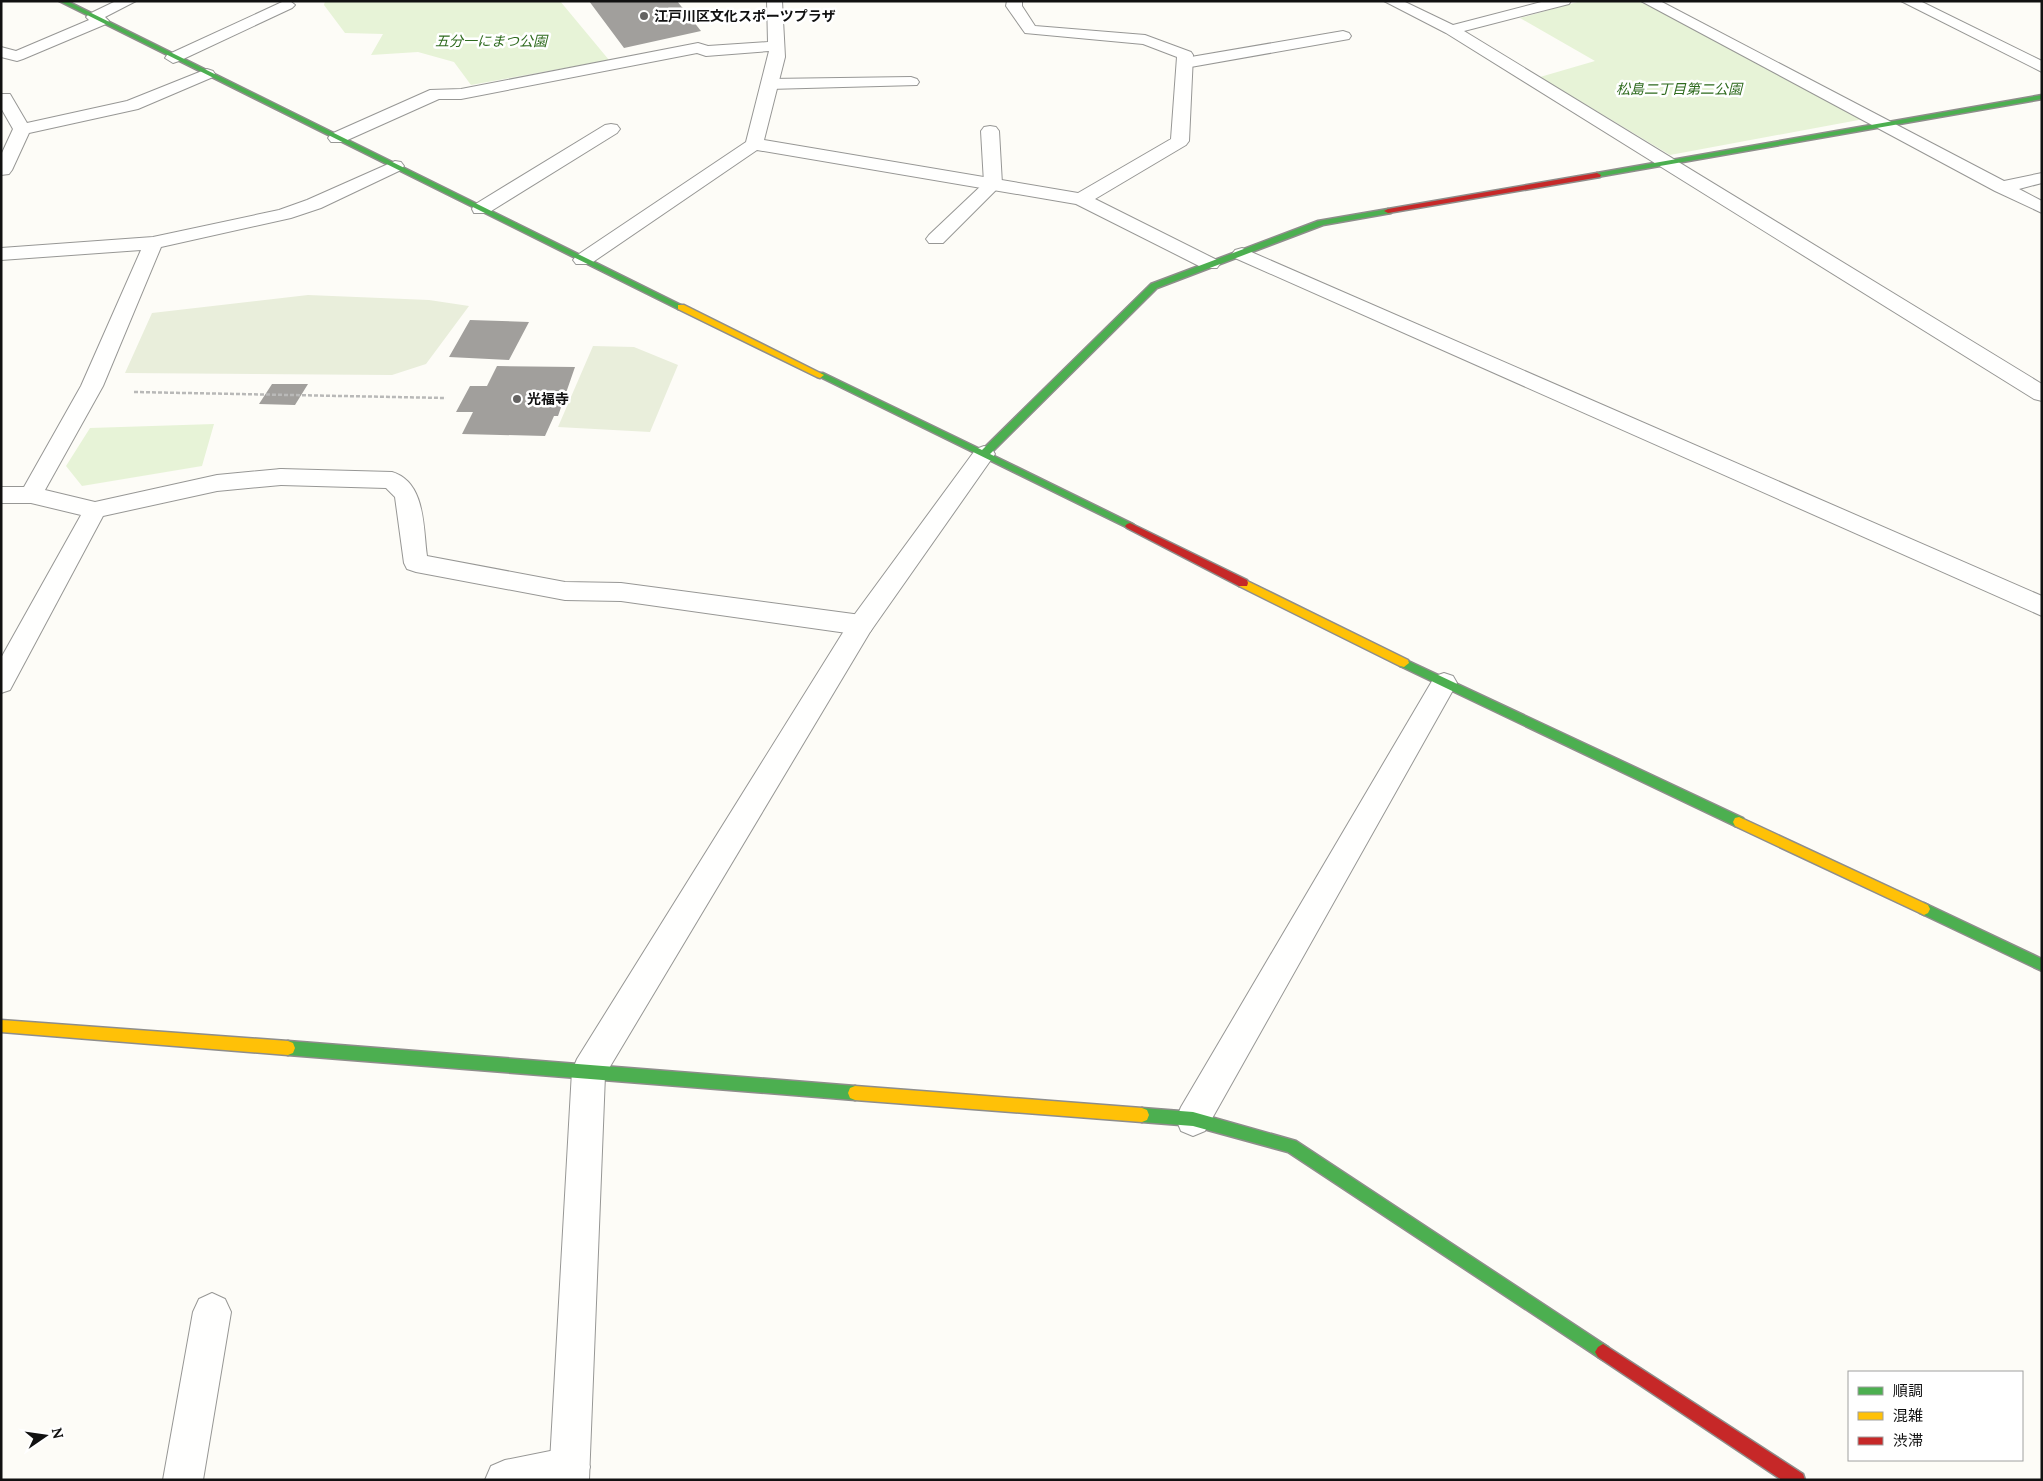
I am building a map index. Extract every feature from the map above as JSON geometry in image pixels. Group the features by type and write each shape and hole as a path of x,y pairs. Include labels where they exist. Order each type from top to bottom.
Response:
{"street":[{"path":"62,1 173,58 583,260 984,454 1444,684 2042,965"},
{"path":"3,170 22,129 5,89 9,54 98,19 129,1"},
{"path":"583,260 754,144 777,57 774,1"},
{"path":"1015,1 1014,6 1030,30 1145,40 1185,55 1180,141 1082,199"},
{"path":"1391,1 1451,30 1664,163 2042,394"},
{"path":"1451,30 1564,1"},
{"path":"1648,1 2042,208"},
{"path":"1908,1 2042,67"},
{"path":"173,58 287,6"},
{"path":"1185,63 1343,36"},
{"path":"337,138 436,94 462,94 698,48 706,51 776,46"},
{"path":"22,129 132,105 206,74"},
{"path":"769,84 911,82"},
{"path":"505,1480 569,1473 589,1071 861,625 984,454 1154,286 1321,223 2042,97"},
{"path":"481,209 611,129"},
{"path":"936,239 993,184 990,132"},
{"path":"754,144 1082,199 1210,264"},
{"path":"1,254 153,243 307,207 395,166"},
{"path":"2001,187 2042,178"},
{"path":"31,495 92,386 153,243"},
{"path":"1242,254 2042,607"},
{"path":"1,495 31,495 95,510 217,483 281,477 392,480 406,494 416,563 565,591 621,592 861,625"},
{"path":"1,683 95,510"},
{"path":"1193,1120 1444,684"},
{"path":"1,1026 1193,1120 1291,1146 1797,1480"},
{"path":"183,1480 212,1312"}],"path":[{"path":"128,392 446,398"}],"green space":[{"name":"五分一にまつ公園","path":"325,1 560,1 609,60 471,85 454,62 418,52 371,55 383,34 345,33 324,5"},
{"name":"松島二丁目第二公園","path":"1581,1 1643,1 1864,119 1670,155 1540,77 1595,61 1520,18"},
{"path":"308,295 429,300 469,306 426,364 392,375 125,373 152,313"},
{"path":"593,346 634,347 678,365 650,432 558,427"},
{"path":"214,424 202,466 82,486 66,466 90,428"}],"building":[{"name":"江戸川区文化スポーツプラザ","path":"589,1 677,1 701,31 624,48"},
{"path":"470,320 529,322 509,360 449,357"},
{"path":"497,366 575,367 558,416 554,416 545,436 462,434 473,412 456,412 470,386 487,386"},
{"path":"272,384 308,384 295,405 259,404"}],"traffic: fast":[{"path":"62,1 681,307"},
{"path":"1597,175 2042,97"},
{"path":"984,454 1154,286 1321,223 1388,211"},
{"path":"820,375 1130,526"},
{"path":"1404,663 1739,822"},
{"path":"1924,909 2042,965"},
{"path":"288,1048 855,1093"},
{"path":"1142,1115 1193,1119 1291,1146 1603,1352"}],"traffic: slow":[{"path":"681,307 820,375"},
{"path":"1243,583 1404,663"},
{"path":"1739,822 1924,909"},
{"path":"1,1026 288,1048"},
{"path":"855,1093 1142,1115"}],"traffic: jam":[{"path":"1388,211 1597,175"},
{"path":"1130,526 1243,583"},
{"path":"1603,1352 1797,1480"}],"place":[{"name":"江戸川区文化スポーツプラザ","path":"644,16"},
{"name":"光福寺","path":"517,399"}]}
